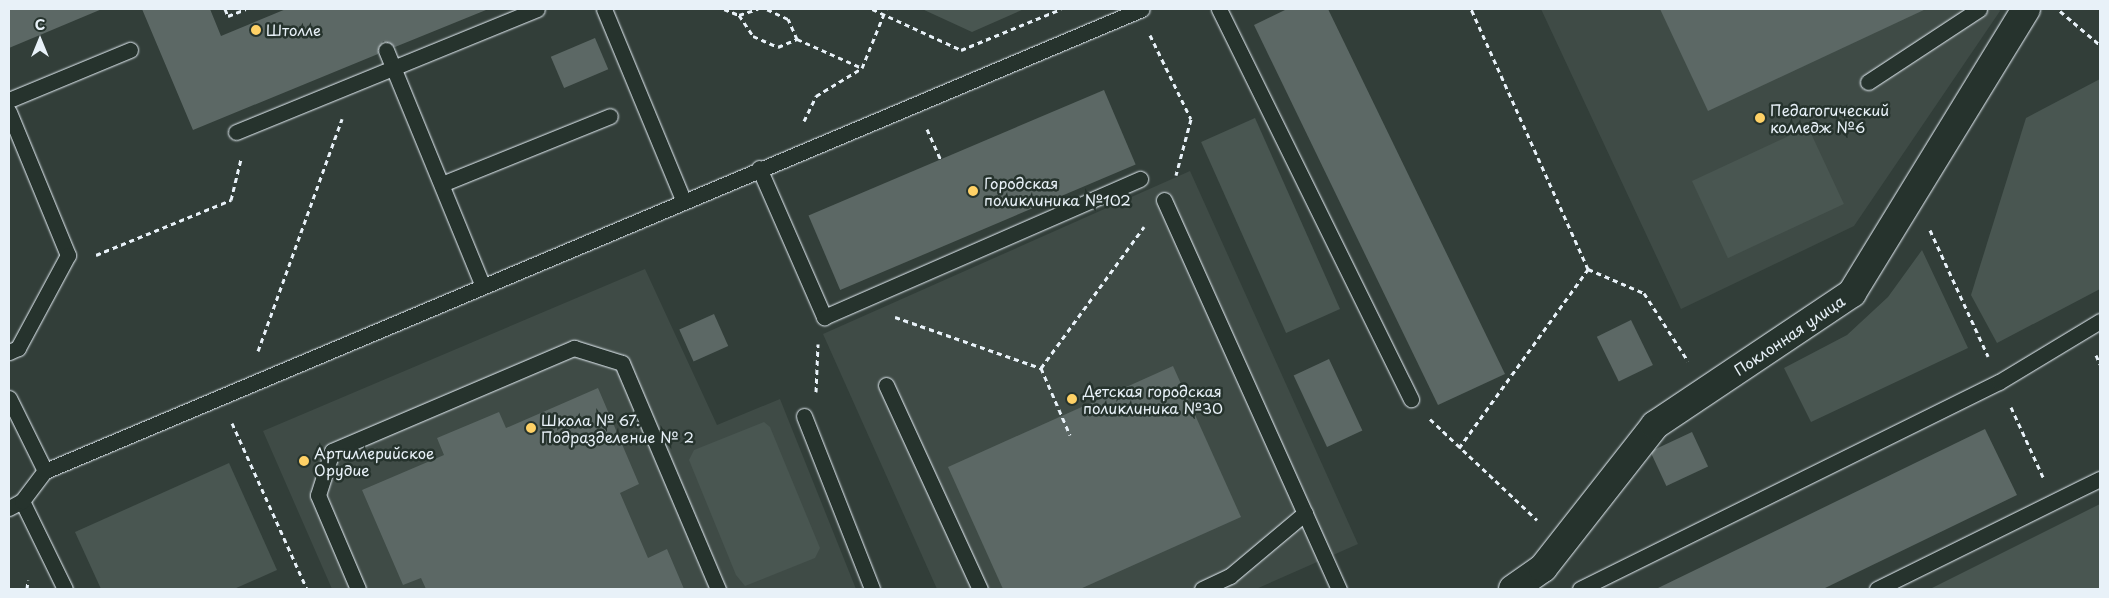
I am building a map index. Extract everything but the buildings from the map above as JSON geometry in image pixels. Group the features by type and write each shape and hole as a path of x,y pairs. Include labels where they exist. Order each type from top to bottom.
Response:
{"street":[{"name":"Поклонная улица","path":"1513,589 1543,568 1655,425 1852,293 2026,9"}],"lane":[{"path":"236,132 537,9"},
{"path":"604,9 683,200"},
{"path":"65,589 15,504 46,471 482,284 1142,9"},
{"path":"1219,9 1410,400"},
{"path":"1868,82 1979,9"},
{"path":"9,100 130,50"},
{"path":"386,50 482,284"},
{"path":"9,112 68,255 18,348 9,352"},
{"path":"442,184 610,116"},
{"path":"759,168 824,317 1140,179"},
{"path":"1164,200 1339,589"},
{"path":"1580,589 2000,382 2100,321"},
{"path":"358,589 318,495 332,451 574,348 622,363 718,589"},
{"path":"886,385 980,589"},
{"path":"9,398 46,471"},
{"path":"804,416 872,589"},
{"path":"1877,589 2100,479"},
{"path":"1202,589 1230,576 1305,514"}],"path":[{"path":"225,9 228,16 246,9"},
{"path":"724,9 739,16 753,36 778,47 797,39"},
{"path":"739,16 758,9"},
{"path":"767,9 788,19 797,39 862,68"},
{"path":"872,9 962,50 1061,9"},
{"path":"787,157 816,96 862,68 866,50 886,16 886,9"},
{"path":"1471,9 1588,269 1644,293 1707,390"},
{"path":"2058,9 2100,45"},
{"path":"246,385 355,84"},
{"path":"68,255 95,256 232,200 242,162 236,132"},
{"path":"1913,193 2054,502"},
{"path":"1459,448 1588,269"},
{"path":"885,314 1042,368 1070,435"},
{"path":"804,416 820,385 818,339 824,317"},
{"path":"220,396 307,589"},
{"path":"1410,400 1562,544"}],"shaded area":[{"path":"922,9 1024,9 972,32"},
{"name":"Педагогический колледж №6","path":"1541,9 1999,9 2000,11 1854,226 1681,309"},
{"path":"2100,79 2100,289 1997,343 1971,295 2026,118"},
{"path":"1255,118 1340,309 1286,333 1201,142"},
{"path":"1808,127 1844,204 1728,258 1692,181"},
{"name":"Детская городская поликлиника №30","path":"1190,171 1358,544 1256,589 937,589 823,334"},
{"path":"1922,250 1968,348 1811,422 1784,368 1847,335 1888,297"},
{"name":"Школа № 67. Подразделение № 2","path":"645,269 717,425 780,399 856,589 332,589 263,431"},
{"path":"764,422 770,427 820,548 815,558 745,586 736,575 689,460 694,450"},
{"path":"229,463 277,570 234,589 101,589 75,532"},
{"path":"2100,504 2100,589 1930,589"}],"place":[{"name":"Штолле","path":"256,30"},
{"name":"Педагогический колледж №6","path":"1760,118"},
{"name":"Городская поликлиника №102","path":"973,191"},
{"name":"Детская городская поликлиника №30","path":"1072,399"},
{"name":"Школа № 67. Подразделение № 2","path":"531,428"},
{"name":"Артиллерийское Орудие","path":"304,461"}]}
